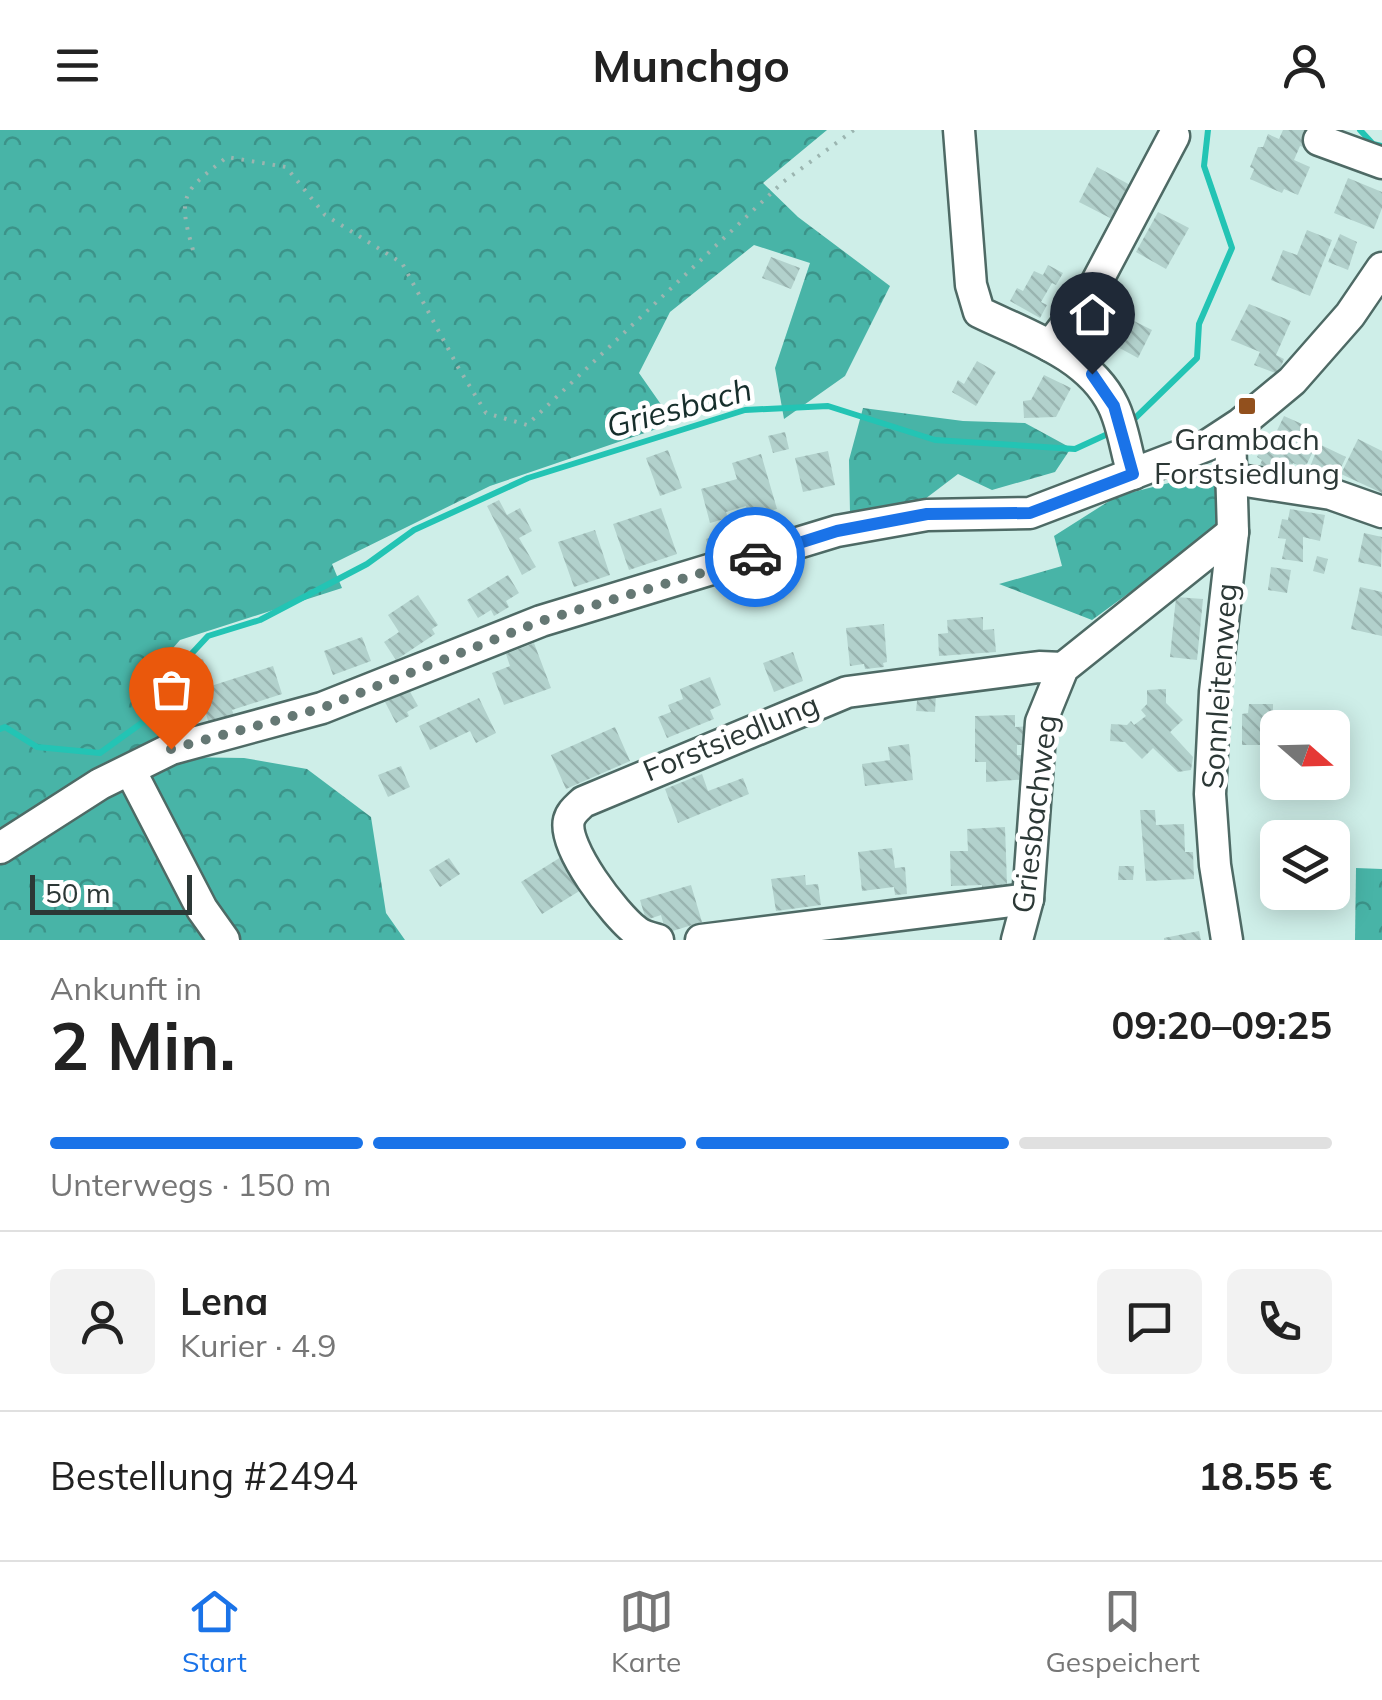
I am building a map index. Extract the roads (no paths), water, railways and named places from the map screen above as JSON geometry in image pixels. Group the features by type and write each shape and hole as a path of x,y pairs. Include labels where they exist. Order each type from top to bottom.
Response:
{"street":[{"path":"959,130 971,285 978,312 1050,346 1092,374 1114,406 1133,474"},
{"path":"1050,346 1093,289 1174,136"},
{"path":"1319,140 1382,163"},
{"path":"0,848 100,784 171,749 322,708 541,621 837,531 927,514 1030,513 1208,445 1230,432 1320,352 1382,268"},
{"name":"Sonnleitenweg","path":"1227,940 1215,865 1210,794 1215,692 1233,532 1230,432"},
{"path":"1233,479 1331,494 1382,512"},
{"name":"Griesbachweg","path":"1017,940 1028,898 1041,722 1063,668 1233,532"},
{"name":"Forstsiedlung","path":"658,940 638,933 608,902 575,852 568,832 569,819 583,802 847,692 1039,667 1063,668"},
{"path":"130,770 202,910 224,940"},
{"path":"701,940 1028,898"}],"waterway":[{"name":"Griesbach","path":"1128,425 1197,358 1199,324 1232,248 1204,166 1208,130"},
{"name":"Griesbach","path":"1360,130 1373,144 1382,146"},
{"name":"Griesbach","path":"0,729 5,727 37,747 100,753 175,699 181,665 208,636 260,620 367,564 414,530 528,478 745,410 828,406 935,440 1075,449 1112,432"}],"place":[{"name":"Grambach Forstsiedlung","path":"1247,406"}]}
